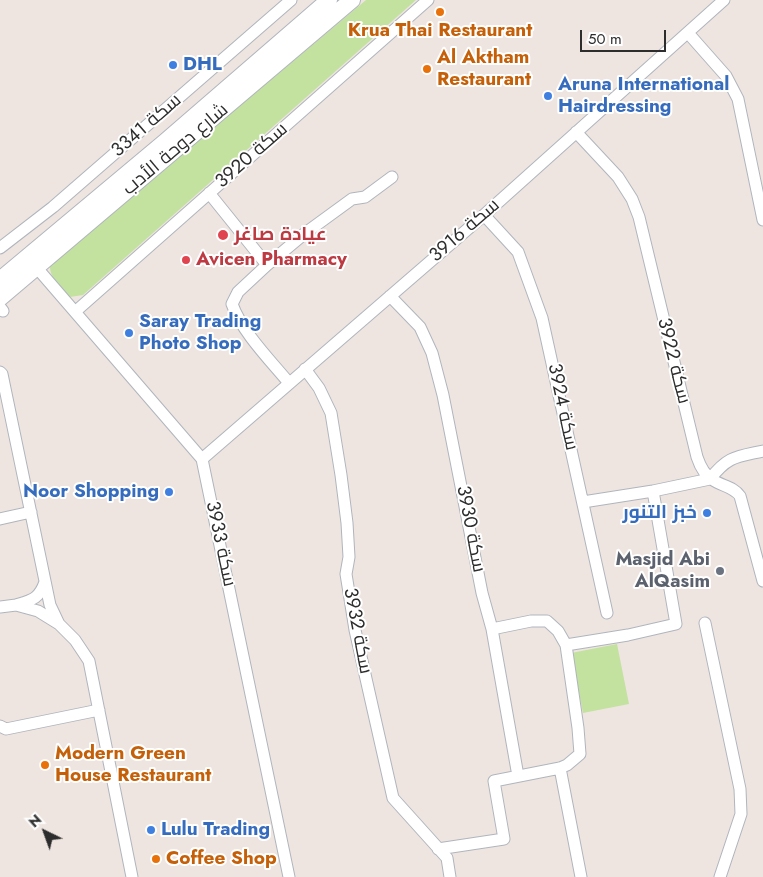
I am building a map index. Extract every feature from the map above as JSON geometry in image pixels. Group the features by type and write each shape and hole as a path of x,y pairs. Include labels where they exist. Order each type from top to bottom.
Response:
{"main road":[{"name":"شارع دوحة الأدب","path":"0,280 165,142 329,0"},
{"name":"شارع دوحة الأدب","path":"1,306 37,268 352,0"}],"street":[{"name":"سكة 3341","path":"0,248 53,207 291,0"},
{"name":"سكة 3920","path":"76,311 428,0"},
{"name":"سكة 3916","path":"202,459 484,215 724,0"},
{"path":"688,33 726,76 738,99 763,220"},
{"name":"سكة 3922","path":"576,132 618,177 632,199 639,217 697,457 701,469 710,479"},
{"path":"289,384 236,316 232,304 238,292 304,234 352,199 365,197 392,177"},
{"path":"209,193 267,265"},
{"name":"سكة 3924","path":"484,215 518,252 532,286 542,318 607,614"},
{"name":"سكة 3933","path":"37,268 202,459 289,877"},
{"name":"سكة 3930","path":"390,296 420,327 432,352 444,394 482,593 492,630 518,776"},
{"name":"سكة 3932","path":"305,369 319,388 330,413 347,523 349,557 346,574 355,630 393,798 446,858 450,877"},
{"path":"1,373 50,605 60,624 75,640 89,660 132,877"},
{"path":"583,502 653,491 710,479 726,462 734,458 763,451"},
{"path":"710,479 735,490 740,496 763,581"},
{"path":"566,645 628,635 676,624 653,491"},
{"path":"0,519 31,512"},
{"path":"0,607 36,598 43,589 45,582"},
{"path":"16,604 38,611 60,624"},
{"path":"438,849 504,840 494,781 560,768 567,765 580,754 566,645 558,631 547,621 530,621 492,630"},
{"path":"705,623 740,789 741,814 720,877"},
{"path":"0,726 6,729 99,710"},
{"path":"560,768 581,877"}],"green space":[{"path":"366,0 416,0 83,295 70,297 54,278 50,265"},
{"path":"617,644 629,704 583,713 571,653"}],"place":[{"name":"Krua Thai Restaurant","path":"440,12"},
{"name":"DHL","path":"173,65"},
{"name":"Al Aktham Restaurant","path":"427,69"},
{"name":"Aruna International Hairdressing","path":"548,96"},
{"name":"عيادة صاغر","path":"223,235"},
{"name":"Avicen Pharmacy","path":"186,260"},
{"name":"Saray Trading Photo Shop","path":"129,333"},
{"name":"Noor Shopping","path":"169,492"},
{"name":"خبز التنور","path":"707,513"},
{"name":"Masjid Abi AlQasim","path":"720,571"},
{"name":"Modern Green House Restaurant","path":"45,765"},
{"name":"Lulu Trading","path":"151,830"},
{"name":"Coffee Shop","path":"156,859"}]}
